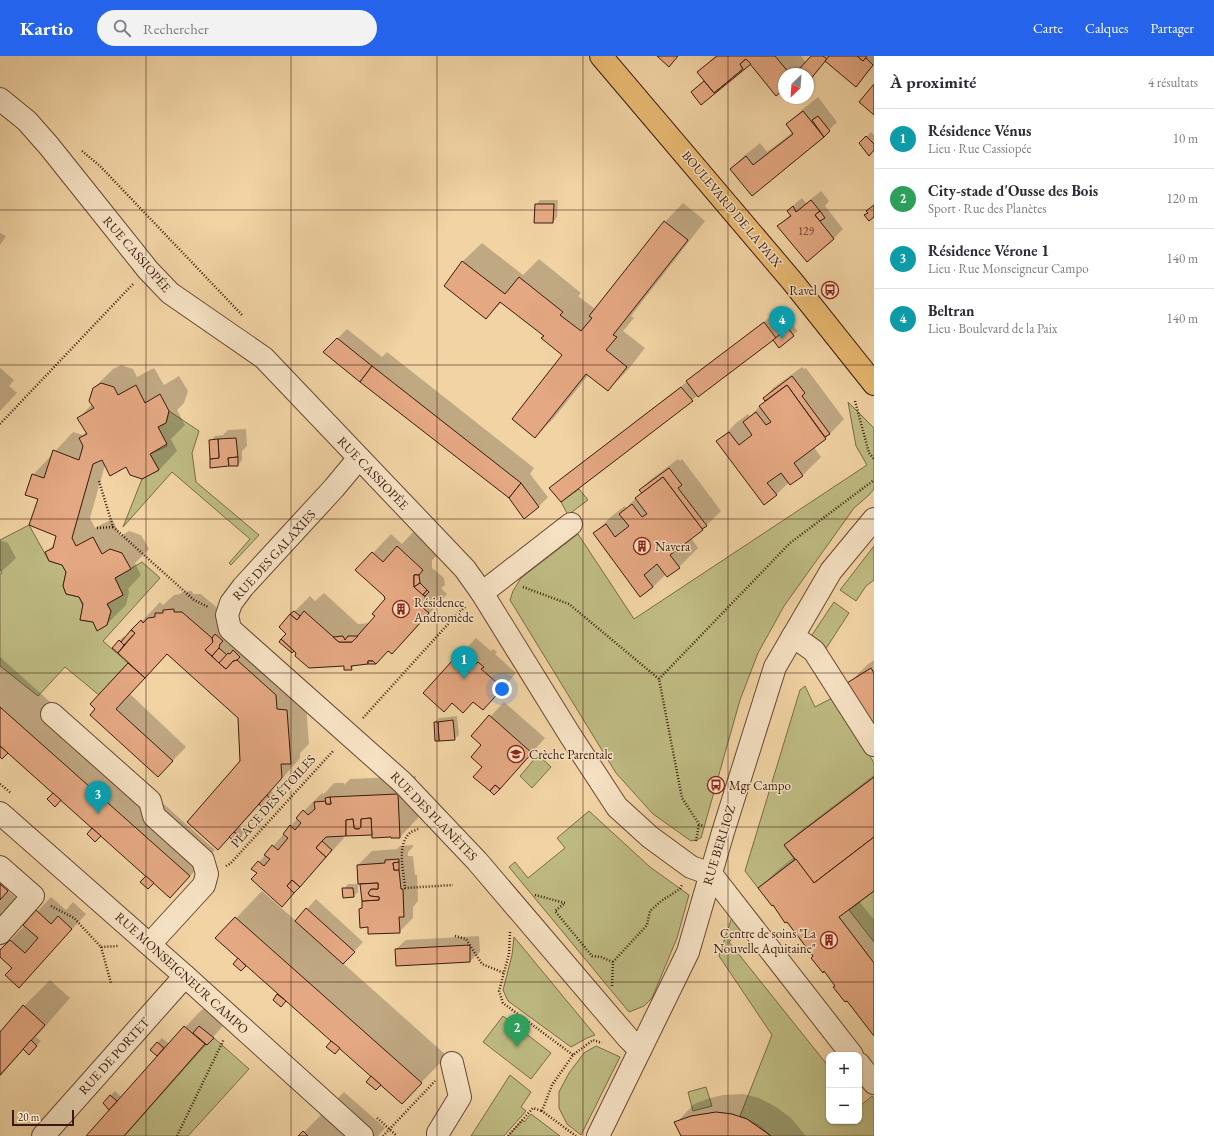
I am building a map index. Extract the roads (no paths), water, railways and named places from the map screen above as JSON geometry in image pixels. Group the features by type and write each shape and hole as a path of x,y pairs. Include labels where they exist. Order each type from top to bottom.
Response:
{"main road":[{"name":"BOULEVARD DE LA PAIX","path":"601,56 788,275 874,384"}],"street":[{"name":"RUE CASSIOPÉE","path":"0,99 27,121 49,146 148,270 170,293 264,358 465,570 482,593 570,735 617,807 650,837 699,863 850,1052"},
{"name":"RUE DES GALAXIES","path":"349,734 230,629 226,615 231,602 243,587 360,458"},
{"name":"RUE BERLIOZ","path":"598,1136 634,1044 688,952 699,863 723,832 775,667 831,570 874,519"},
{"path":"482,593 571,524"},
{"path":"793,636 814,651 874,745"},
{"path":"52,714 150,801 154,816 203,860 207,874 204,885 150,944"},
{"name":"RUE DES PLANÈTES","path":"349,734 402,782 477,860 634,1044"},
{"name":"RUE MONSEIGNEUR CAMPO","path":"0,812 150,944 362,1136"},
{"path":"0,868 33,896 0,933"},
{"name":"RUE DE PORTET","path":"43,1136 185,976"},
{"path":"438,1136 438,1132 460,1097 452,1063"},
{"path":"862,1068 874,1083"}],"place":[{"name":"Ravel","path":"830,290"},
{"name":"Beltran","path":"782,339"},
{"name":"Navera","path":"642,546"},
{"name":"Résidence Andromède","path":"401,609"},
{"name":"Résidence Vénus","path":"464,679"},
{"name":"Crèche Parentale","path":"516,754"},
{"name":"Mgr Campo","path":"716,785"},
{"name":"Résidence Vérone 1","path":"98,814"},
{"name":"Centre de soins \"La Nouvelle Aquitaine\"","path":"829,940"},
{"name":"City-stade d'Ousse des Bois","path":"517,1047"}]}
